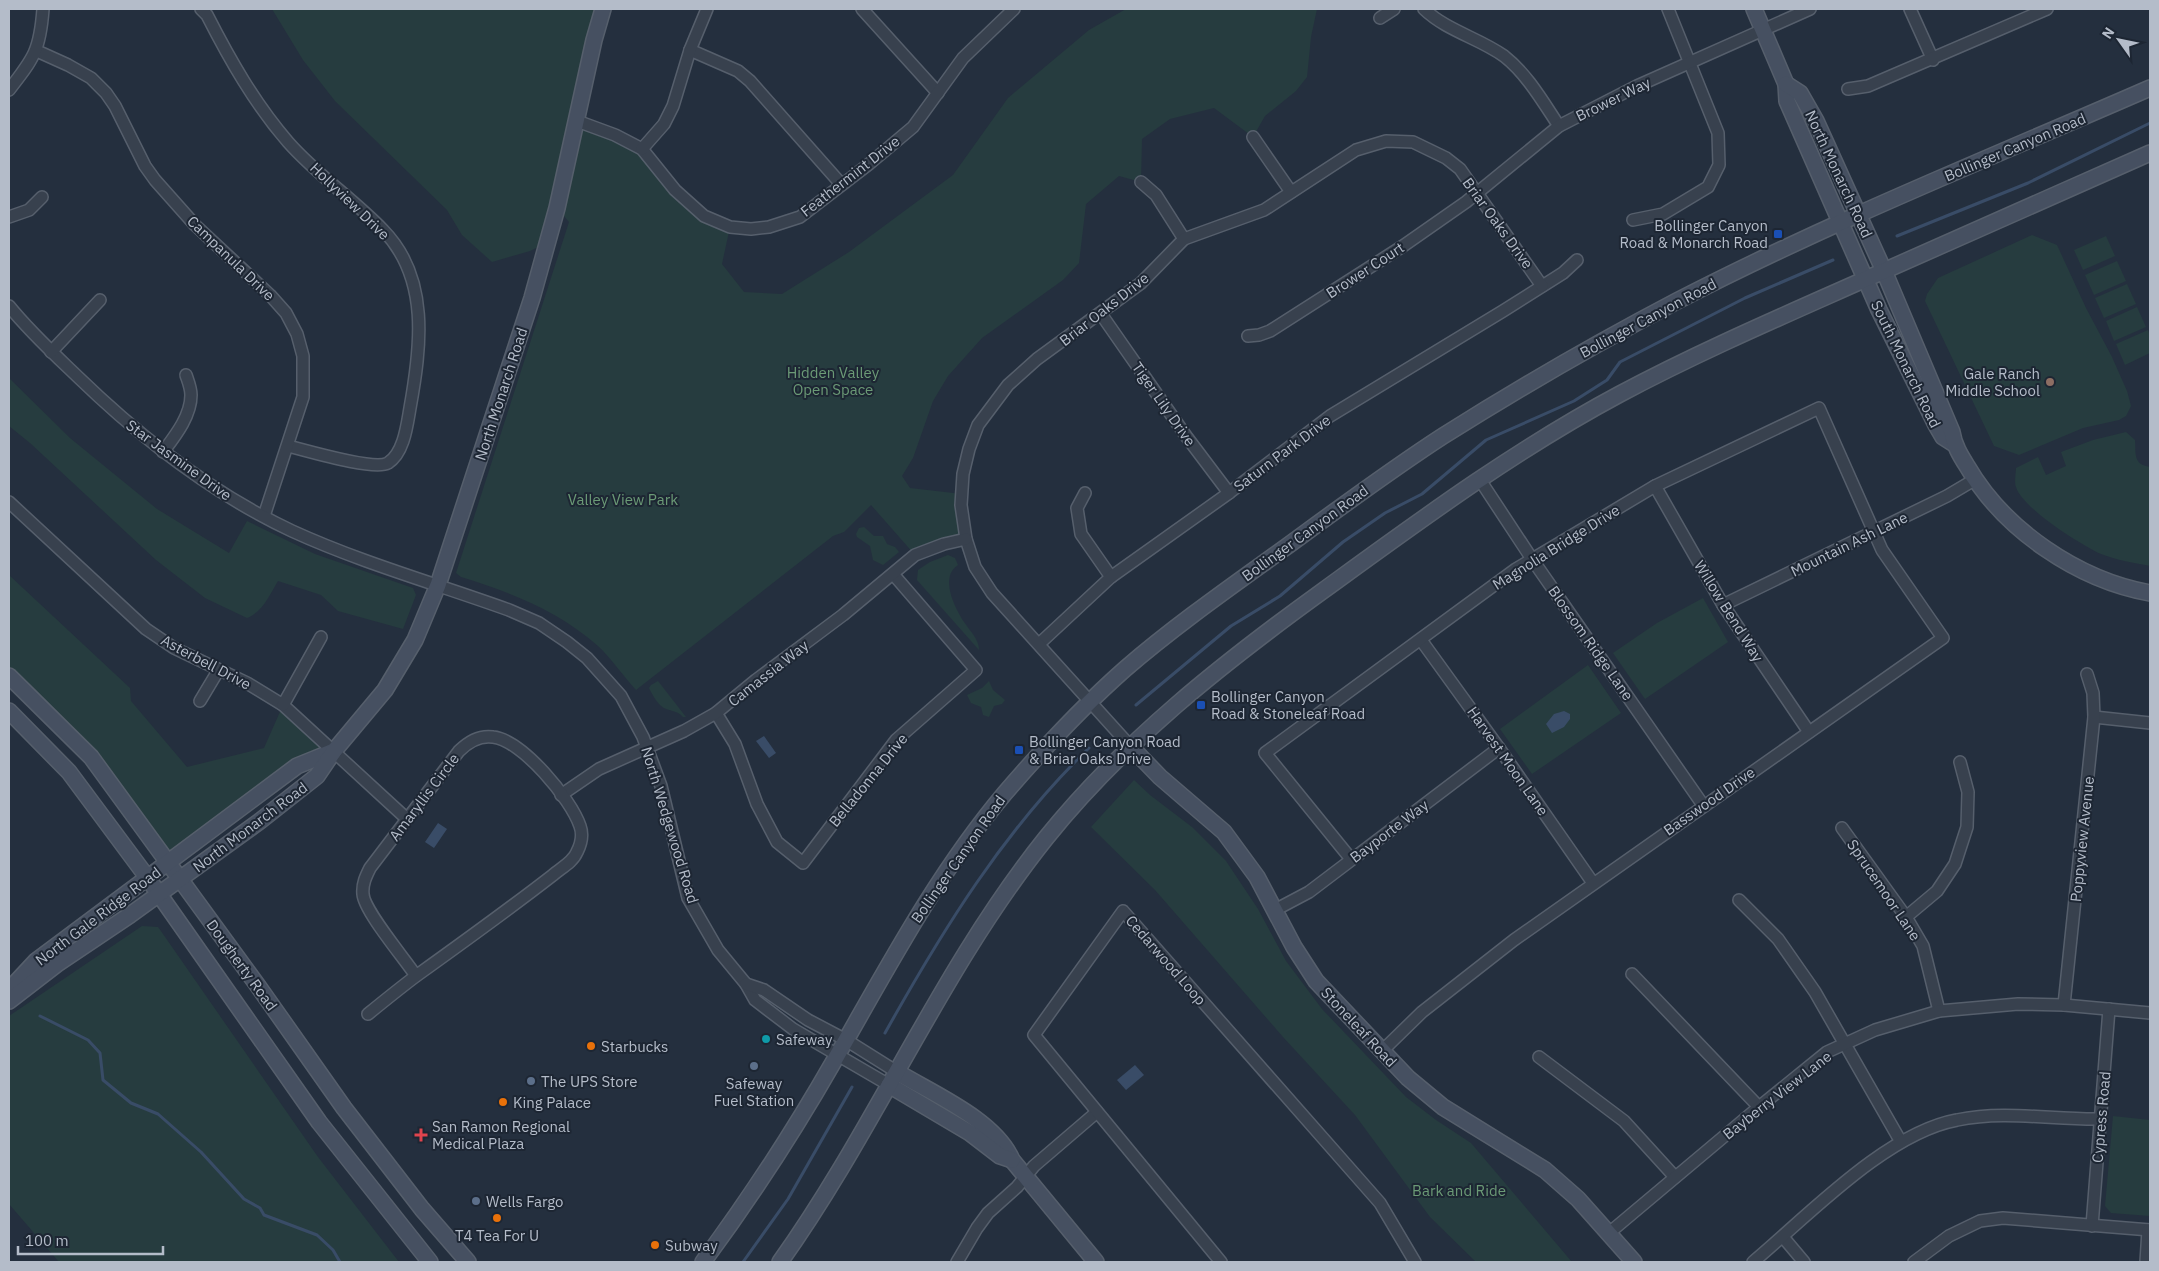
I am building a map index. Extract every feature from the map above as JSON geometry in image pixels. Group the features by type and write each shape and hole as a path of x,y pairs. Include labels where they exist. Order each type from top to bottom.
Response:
{"main road":[{"name":"North Monarch Road","path":"158,895 260,821 317,776 334,751 385,690 415,640 438,585 532,298 557,208 594,40 604,9"},
{"name":"North Monarch Road","path":"1754,9 1786,84 1787,101 1866,279"},
{"name":"North Monarch Road","path":"1786,84 1800,94 1816,121 1884,271"},
{"name":"Bollinger Canyon Road","path":"703,1262 773,1163 901,943 968,841 1003,795 1091,701 1127,667 1196,612 1374,483 1441,438 1512,394 1651,315 1758,261 1842,222 2150,88"},
{"path":"780,1262 812,1217 959,963 1015,878 1049,834 1131,747 1175,706 1274,627 1397,537 1539,442 1617,396 1707,350 2150,153"},
{"name":"South Monarch Road","path":"1884,271 1952,432 1954,444 1974,480 2001,511 2060,557 2095,576 2150,593"},
{"name":"South Monarch Road","path":"1866,279 1900,355 1936,425 1943,436 1954,444"},
{"name":"Dougherty Road","path":"9,676 91,757 167,864 258,986 344,1108 422,1209 468,1262"},
{"name":"Dougherty Road","path":"9,711 69,772 147,877 319,1122 430,1262"},
{"name":"Stoneleaf Road","path":"1131,747 1160,777 1224,832 1257,877 1294,947 1316,981 1408,1078 1443,1107 1545,1170 1578,1199 1634,1262"},
{"name":"North Monarch Road","path":"167,864 297,766 334,751"},
{"name":"North Gale Ridge Road","path":"9,990 36,961 167,864"},
{"name":"North Gale Ridge Road","path":"9,1001 57,964 158,895"},
{"path":"893,1079 952,1104 982,1125 1007,1149 1012,1160 1096,1262"}],"street":[{"path":"9,90 37,51 43,9"},
{"name":"Hollyview Drive","path":"201,9 207,16 234,68 278,128 296,150 383,230 403,255 414,283 419,309 417,370 407,428 397,453 387,463 376,465 288,446"},
{"path":"642,149 664,124 673,106 690,50 707,9"},
{"path":"862,9 938,93"},
{"name":"Feathermint Drive","path":"577,121 615,135 642,149 675,190 704,216 730,228 769,228 800,217 869,164 912,127 963,58 1014,9"},
{"path":"1380,18 1394,9"},
{"path":"1424,9 1443,24 1502,55 1519,68 1560,126"},
{"path":"1633,220 1663,214 1708,187 1719,165 1718,132 1668,9"},
{"name":"Brower Way","path":"1477,193 1560,126 1637,86 1810,9"},
{"path":"1910,9 1933,60"},
{"path":"1848,88 1868,86 1933,60 2047,9"},
{"path":"690,50 738,71 750,81 841,184"},
{"name":"Campanula Drive","path":"37,51 91,78 106,93 115,106 145,166 155,180 194,225 270,295 286,313 297,334 304,376 303,397 264,516"},
{"path":"1253,137 1291,192"},
{"name":"Briar Oaks Drive","path":"1131,747 992,593 975,567 966,539 962,505 963,474 969,449 978,426 1008,385 1038,359 1141,283 1184,239 1264,210 1356,150 1377,143 1413,142 1446,158 1460,169 1542,286"},
{"path":"1141,182 1156,195 1184,239"},
{"name":"Brower Court","path":"1248,336 1259,335 1270,330 1403,246 1477,193"},
{"path":"9,216 29,210 42,197"},
{"name":"Saturn Park Drive","path":"1039,644 1111,577 1229,493 1330,416 1563,273 1577,260"},
{"path":"51,352 100,300"},
{"name":"Star Jasmine Drive","path":"9,306 51,352 114,412 163,452 207,484 264,516 326,545 438,585"},
{"name":"Tiger Lily Drive","path":"1101,314 1186,436 1229,493"},
{"path":"163,452 183,422 188,408 191,394 186,375"},
{"name":"Magnolia Bridge Drive","path":"1351,859 1265,753 1421,640 1516,568 1656,486 1819,408 1874,532"},
{"name":"Blossom Ridge Lane","path":"1480,480 1532,559 1704,806"},
{"name":"Mountain Ash Lane","path":"1723,605 1947,496 1974,480"},
{"name":"Willow Bend Way","path":"1656,486 1723,605 1809,732"},
{"path":"1085,494 1077,508 1081,534 1111,577"},
{"name":"Asterbell Drive","path":"9,502 146,629 174,648 218,671 247,683 283,705 407,819"},
{"name":"Basswood Drive","path":"1382,1050 1422,1012 1469,973 1593,882 1943,638 1882,550 1874,532"},
{"name":"Camassia Way","path":"561,795 599,769 684,731 716,713 756,680 839,618 914,555 944,544 966,539"},
{"name":"Belladonna Drive","path":"716,713 735,744 756,804 777,842 803,863 896,740 976,670 893,574"},
{"name":"North Wedgewood Road","path":"438,585 510,610 538,623 587,658 621,696 634,717 661,786 688,898 718,950 746,984 755,1000 793,1029 838,1054 893,1079"},
{"path":"283,705 321,637"},
{"name":"Harvest Moon Lane","path":"1421,640 1593,882"},
{"path":"200,701 218,671"},
{"name":"Poppyview Avenue","path":"2064,1005 2094,717 2093,693 2088,674"},
{"path":"2094,717 2150,723"},
{"name":"Amaryllis Circle","path":"368,1014 416,976 534,890 576,854 581,840 581,827 561,795 544,772 522,751 506,741 493,736 478,738 468,743 459,751 370,868 364,879 363,893 368,908 416,976"},
{"name":"Bayporte Way","path":"1276,910 1308,892 1499,748"},
{"path":"1906,917 1937,891 1955,864 1967,827 1968,792 1960,762"},
{"name":"Sprucemoor Lane","path":"1842,828 1906,917 1923,946 1939,1011"},
{"path":"1739,900 1778,939 1815,992 1901,1142"},
{"name":"Cedarwood Loop","path":"1221,1262 1034,1035 1122,911 1380,1203 1415,1262"},
{"path":"1632,974 1759,1107"},
{"name":"North Wedgewood Road","path":"746,984 764,990 808,1020 846,1040 893,1079"},
{"name":"Bayberry View Lane","path":"1609,1233 1827,1052 1875,1030 1939,1011 2018,1004 2064,1005 2150,1013"},
{"name":"Cypress Road","path":"2092,1226 2109,1009"},
{"path":"1539,1057 1624,1121 1675,1177"},
{"path":"957,1262 976,1228 988,1213 1014,1190 1034,1166 1097,1112"},
{"path":"1753,1262 1859,1171 1901,1142 1931,1126 1958,1120 2004,1115 2101,1120"},
{"path":"1914,1262 1928,1258 1949,1236 1980,1221 2003,1218 2149,1230 2146,1262"},
{"path":"1783,1237 1804,1262"}],"green space":[{"name":"Hidden Valley Open Space","path":"272,9 603,9 577,121 642,149 675,190 730,227 722,264 744,292 782,294 849,252 953,175 1008,98 1089,30 1126,9 1317,9 1311,37 1307,77 1296,91 1265,116 1253,137 1214,108 1170,119 1142,139 1141,182 1119,176 1086,204 1079,263 1063,280 982,338 948,376 933,401 913,458 902,476 910,488 962,494 966,539 915,555 871,505 844,532 833,536 636,690 598,646 567,623 516,596 461,577 456,573 569,222 558,209 548,242 530,251 492,262 462,235 447,210 335,101 303,60"},
{"path":"2032,235 2057,245 2086,308 2112,357 2127,391 2131,406 2126,416 2119,420 2083,428 2019,455 1994,446 1925,301 1927,294 1938,278"},
{"path":"2106,236 2115,256 2083,270 2074,250"},
{"path":"2117,261 2126,281 2094,295 2085,275"},
{"path":"2127,284 2136,304 2104,318 2095,298"},
{"path":"2137,307 2146,327 2114,341 2106,321"},
{"path":"2148,330 2150,353 2125,365 2116,344"},
{"path":"9,378 70,438 157,509 229,553 247,521 315,554 413,588 416,595 403,629 338,611 321,595 278,581 262,607 247,618 205,598 156,560 30,443 9,426"},
{"path":"2126,432 2135,440 2136,458 2138,461 2150,467 2150,566 2107,556 2080,543 2040,515 2021,496 2015,485 2016,468 2038,457 2046,475 2066,466 2061,452 2093,440"},
{"path":"864,527 874,536 883,536 887,544 895,547 899,552 883,565 873,560 870,546 857,537 856,534 859,528"},
{"path":"948,555 955,558 958,565 952,570 950,577 950,593 960,616 976,639 979,650 917,580 918,570 930,562"},
{"path":"9,575 130,688 131,701 187,767 264,748 283,705 334,751 297,766 167,864 91,757 9,676"},
{"path":"1703,598 1728,642 1645,699 1613,653 1657,623"},
{"path":"1588,665 1621,713 1532,774 1500,729"},
{"path":"658,681 686,717 662,707 657,702 649,688"},
{"path":"989,681 993,690 1005,700 1002,704 994,706 989,717 983,715 981,707 971,703 967,695 982,688"},
{"name":"Bark and Ride","path":"1134,780 1150,795 1192,827 1226,861 1258,909 1286,961 1322,1009 1406,1097 1471,1143 1572,1262 1476,1262 1430,1217 1355,1115 1283,1037 1155,890 1091,827"},
{"path":"142,926 158,927 318,1157 399,1262 59,1262 9,1204 9,1016"},
{"path":"2113,1116 2150,1120 2150,1216 2111,1213 2105,1206"}],"water":[{"path":"1564,711 1570,714 1570,719 1564,727 1552,733 1546,724 1554,714"},
{"path":"764,736 776,753 769,758 756,741"},
{"path":"438,823 447,829 434,848 425,842"},
{"path":"1135,1065 1144,1075 1126,1090 1117,1080"}],"waterway":[{"path":"1897,236 2028,183 2150,123"},
{"path":"1136,705 1231,626 1280,596 1343,542 1385,513 1422,494 1486,440 1574,401 1607,380 1620,362 1745,298 1833,260"},
{"path":"885,1033 929,957 976,883 1029,813 1089,748"},
{"path":"40,1016 88,1040 100,1053 103,1080 131,1103 158,1114 201,1152 244,1199 260,1208 264,1215 317,1235 333,1250 340,1262"},
{"path":"743,1262 788,1199 852,1087"}],"place":[{"name":"Bollinger Canyon Road & Monarch Road","path":"1778,234"},
{"name":"Gale Ranch Middle School","path":"2050,382"},
{"name":"Bollinger Canyon Road & Stoneleaf Road","path":"1201,705"},
{"name":"Bollinger Canyon Road & Briar Oaks Drive","path":"1019,750"},
{"name":"Safeway","path":"766,1039"},
{"name":"Starbucks","path":"591,1046"},
{"name":"Safeway Fuel Station","path":"754,1066"},
{"name":"The UPS Store","path":"531,1081"},
{"name":"King Palace","path":"503,1102"},
{"name":"San Ramon Regional Medical Plaza","path":"421,1135"},
{"name":"Wells Fargo","path":"476,1201"},
{"name":"T4 Tea For U","path":"497,1218"},
{"name":"Subway","path":"655,1245"}],"park label":[{"name":"Valley View Park","path":"623,499"}]}
